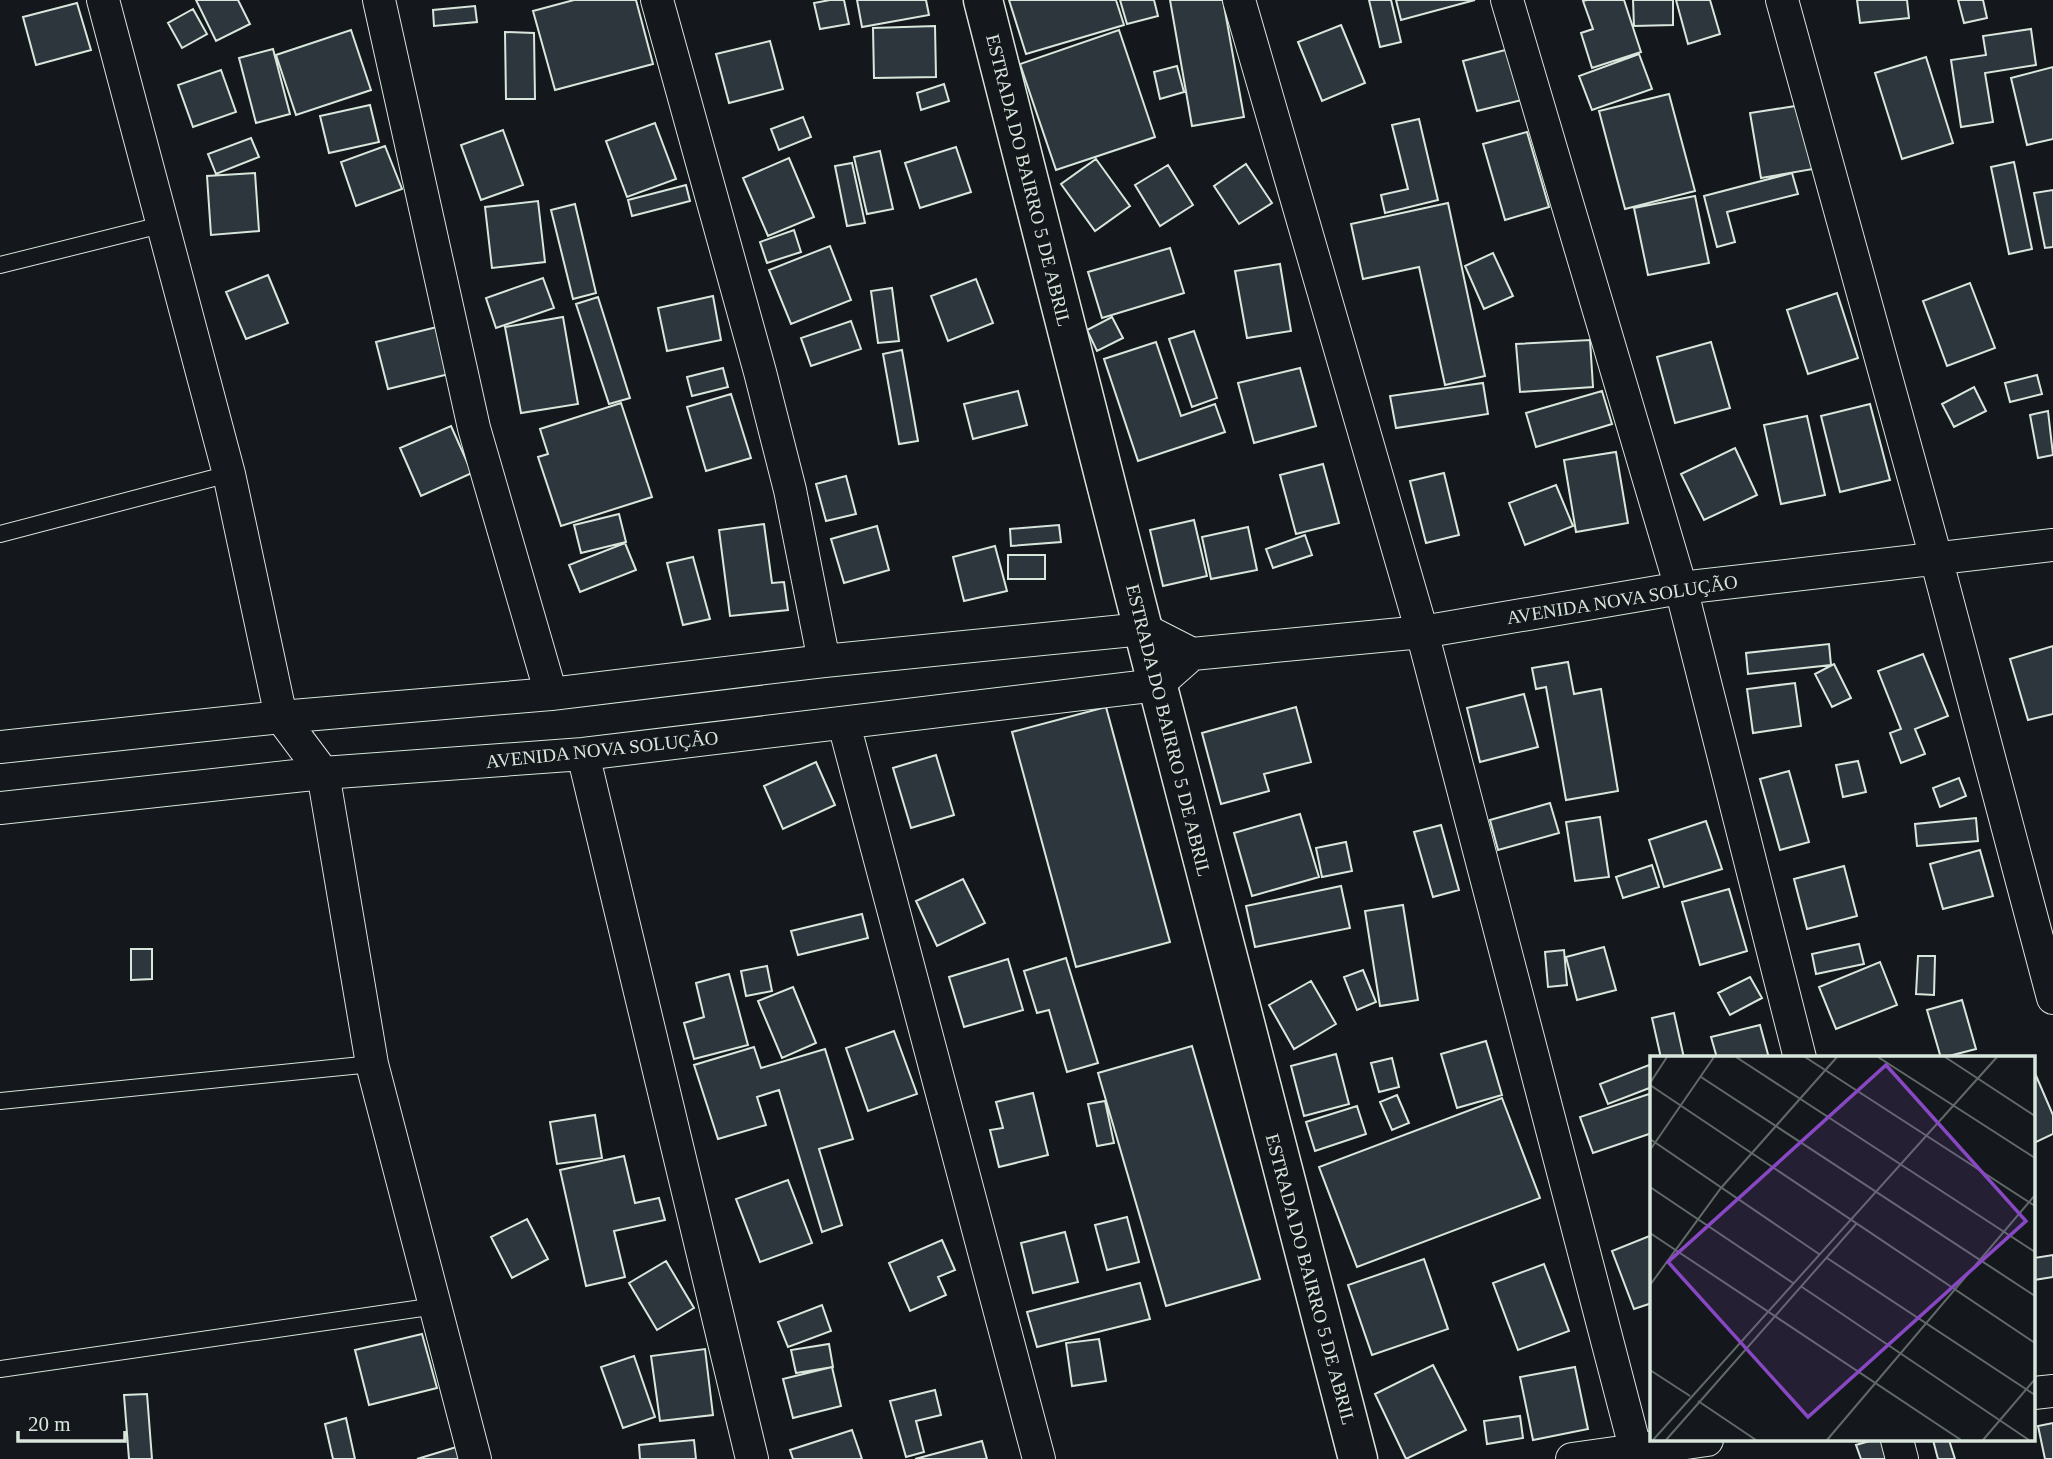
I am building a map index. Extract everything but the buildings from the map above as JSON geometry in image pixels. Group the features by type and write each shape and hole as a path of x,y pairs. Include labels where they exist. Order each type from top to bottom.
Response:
{"street":[{"path":"103,0 229,474 281,717 323,773 373,1064 475,1459"},
{"path":"379,0 474,428 551,694"},
{"path":"657,0 780,451 824,661"},
{"name":"ESTRADA DO BAIRRO 5 DE ABRIL","path":"983,0 1358,1459"},
{"path":"1239,0 1422,632 1637,1454"},
{"path":"1507,0 1681,588 1799,1056"},
{"path":"1782,0 1936,558 2053,998"},
{"name":"AVENIDA NOVA SOLUÇÃO","path":"1192,654 1422,632 1681,588 2053,545"},
{"path":"0,747 281,717 551,694 824,661 1143,629 1192,654 1157,685"},
{"name":"AVENIDA NOVA SOLUÇÃO","path":"0,808 323,773 583,754 1157,685"},
{"path":"844,723 1039,1459"},
{"path":"583,754 752,1459"},
{"path":"1572,1459 1637,1454 1697,1442"},
{"path":"1898,1442 1902,1459"}],"lane":[{"path":"0,265 161,225"},
{"path":"0,534 229,474"},
{"path":"0,1101 373,1064"},
{"path":"0,1369 436,1306"}]}
